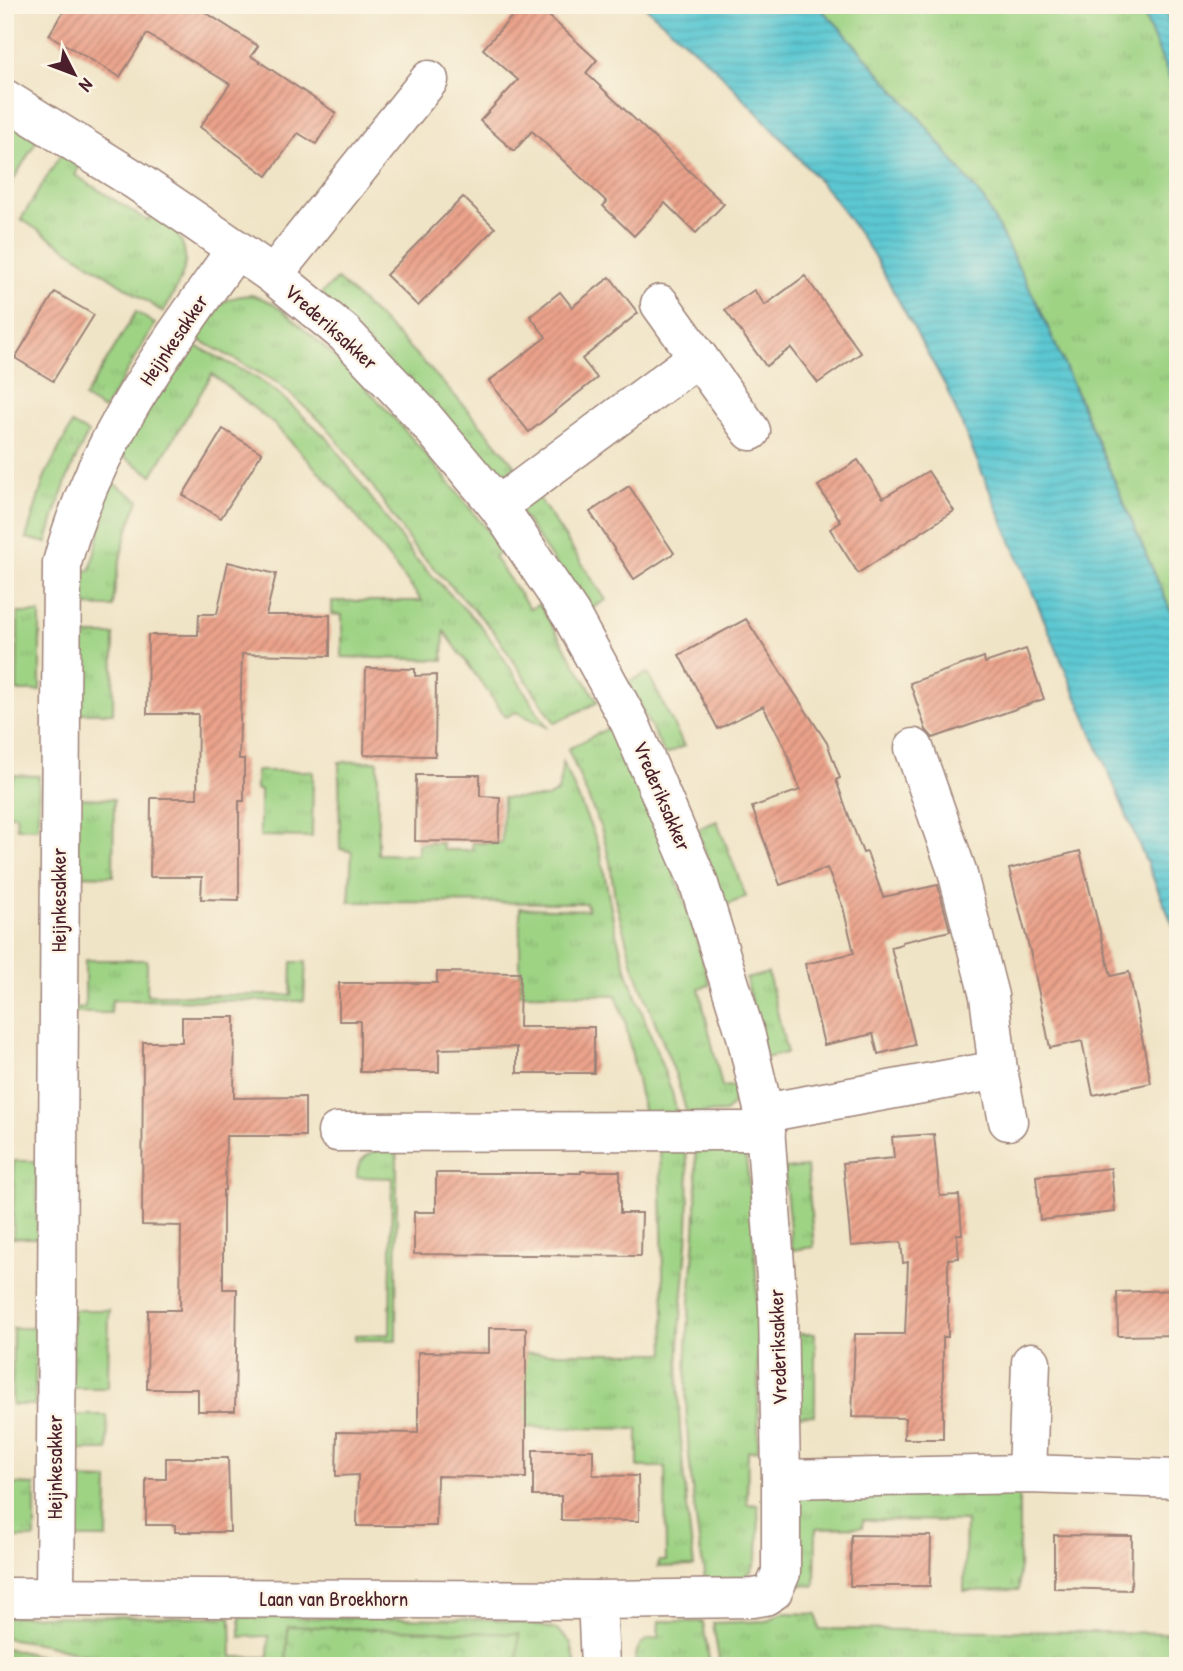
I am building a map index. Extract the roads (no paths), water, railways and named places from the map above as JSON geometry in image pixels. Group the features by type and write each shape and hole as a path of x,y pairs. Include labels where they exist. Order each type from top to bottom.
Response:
{"street":[{"name":"Vrederiksakker","path":"273,275 429,80"},
{"name":"Vrederiksakker","path":"5,99 135,180 273,275 344,333 420,413 498,506 571,615 631,723 698,881 746,1036 765,1122 778,1307 781,1573 773,1591 753,1598 597,1600"},
{"name":"Heijnkesakker","path":"55,1597 62,563 90,479 108,444 164,350 236,250"},
{"path":"660,304 751,430"},
{"path":"498,506 698,357"},
{"path":"914,748 957,871 989,996 998,1070 1008,1121"},
{"path":"337,1132 765,1122 998,1070"},
{"path":"1027,1474 1031,1362"},
{"path":"781,1479 1027,1474 1178,1479"},
{"name":"Laan van Broekhorn","path":"5,1597 597,1600"},
{"path":"597,1600 600,1666"}],"water":[{"path":"643,5 817,5 922,121 985,202 1040,309 1178,628 1178,937 946,387 873,254 834,198 782,139 714,67"},
{"path":"1140,5 1163,5 1178,44 1178,99"}]}
